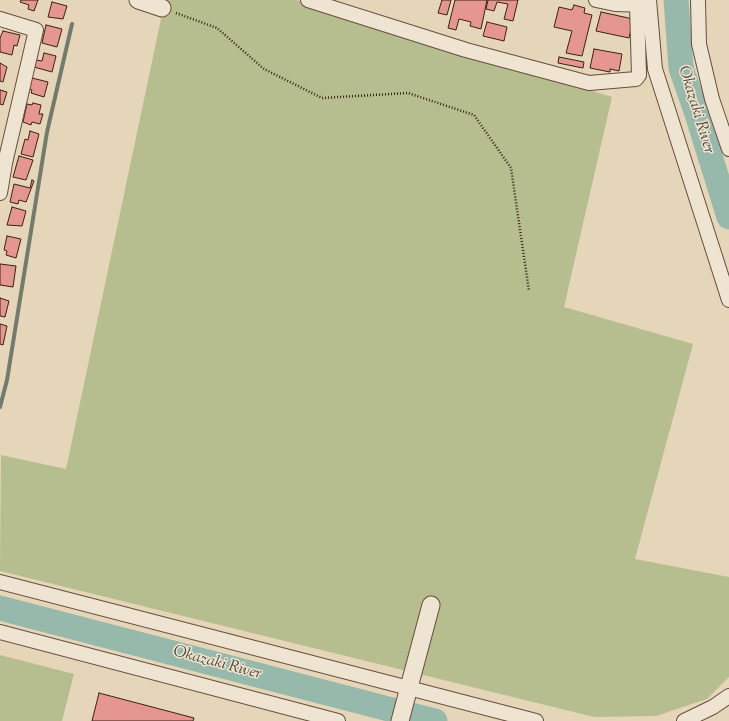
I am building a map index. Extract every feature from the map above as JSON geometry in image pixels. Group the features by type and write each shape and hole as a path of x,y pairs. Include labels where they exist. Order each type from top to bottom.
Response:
{"street":[{"path":"138,0 162,8"},
{"path":"308,0 336,4 466,50 588,82 636,80 639,75 645,3"},
{"path":"596,0 615,4 645,3"},
{"path":"698,0 700,44 712,99 729,148"},
{"path":"645,3 655,68 729,300"},
{"path":"0,19 36,30 5,163 0,193"},
{"path":"0,582 536,721"},
{"path":"400,721 431,605"},
{"path":"0,632 338,721"},
{"path":"684,721 713,708 729,696"}],"path":[{"path":"162,8 217,28 264,69 322,98 408,93 474,115 511,168 529,292"}],"green space":[{"path":"165,0 296,0 612,97 564,307 693,344 635,559 729,577 729,677 707,699 656,716 594,717 0,571 1,455 66,469"},
{"path":"0,655 74,674 62,721 0,721"}],"building":[{"path":"21,0 38,0 34,11 28,9 29,5 20,2"},
{"path":"442,0 451,0 447,15 438,13"},
{"path":"455,0 487,0 481,29 470,26 471,22 459,19 456,30 448,28"},
{"path":"488,0 518,0 513,21 504,19 508,4 497,2 494,11 486,9"},
{"path":"52,2 67,6 63,19 48,17"},
{"path":"574,5 585,8 584,13 592,15 582,56 566,53 572,31 554,27 559,7 572,10"},
{"path":"601,12 633,19 629,38 596,31"},
{"path":"487,22 507,27 504,41 483,36"},
{"path":"46,25 62,29 57,47 42,43"},
{"path":"3,31 20,35 17,46 14,45 12,55 0,52 0,38"},
{"path":"594,49 622,54 619,71 610,69 610,72 590,68"},
{"path":"44,53 56,56 52,72 34,67 36,60 42,61"},
{"path":"559,57 584,62 583,68 558,63"},
{"path":"0,63 7,67 3,82 0,81"},
{"path":"32,78 48,82 44,97 31,93 32,90 29,89"},
{"path":"0,90 7,92 3,105 0,104"},
{"path":"33,103 41,105 39,114 43,114 40,124 32,122 31,125 23,122 27,104 32,105"},
{"path":"30,131 39,134 33,157 21,154 25,139 28,140"},
{"path":"19,156 33,160 26,180 13,177"},
{"path":"32,180 34,181 26,202 19,200 18,204 10,202 14,184 30,188"},
{"path":"12,207 26,211 22,226 7,225"},
{"path":"7,236 21,239 16,258 6,255 7,251 4,250"},
{"path":"0,264 16,266 13,287 0,285"},
{"path":"0,298 9,301 5,317 0,316"},
{"path":"0,324 7,326 3,345 0,344"},
{"path":"99,693 194,718 193,721 92,721"}],"waterway":[{"name":"Okazaki River","path":"676,0 681,68 729,217"},
{"path":"0,407 7,380 47,132 72,24"},
{"name":"Okazaki River","path":"0,608 435,721"}]}
